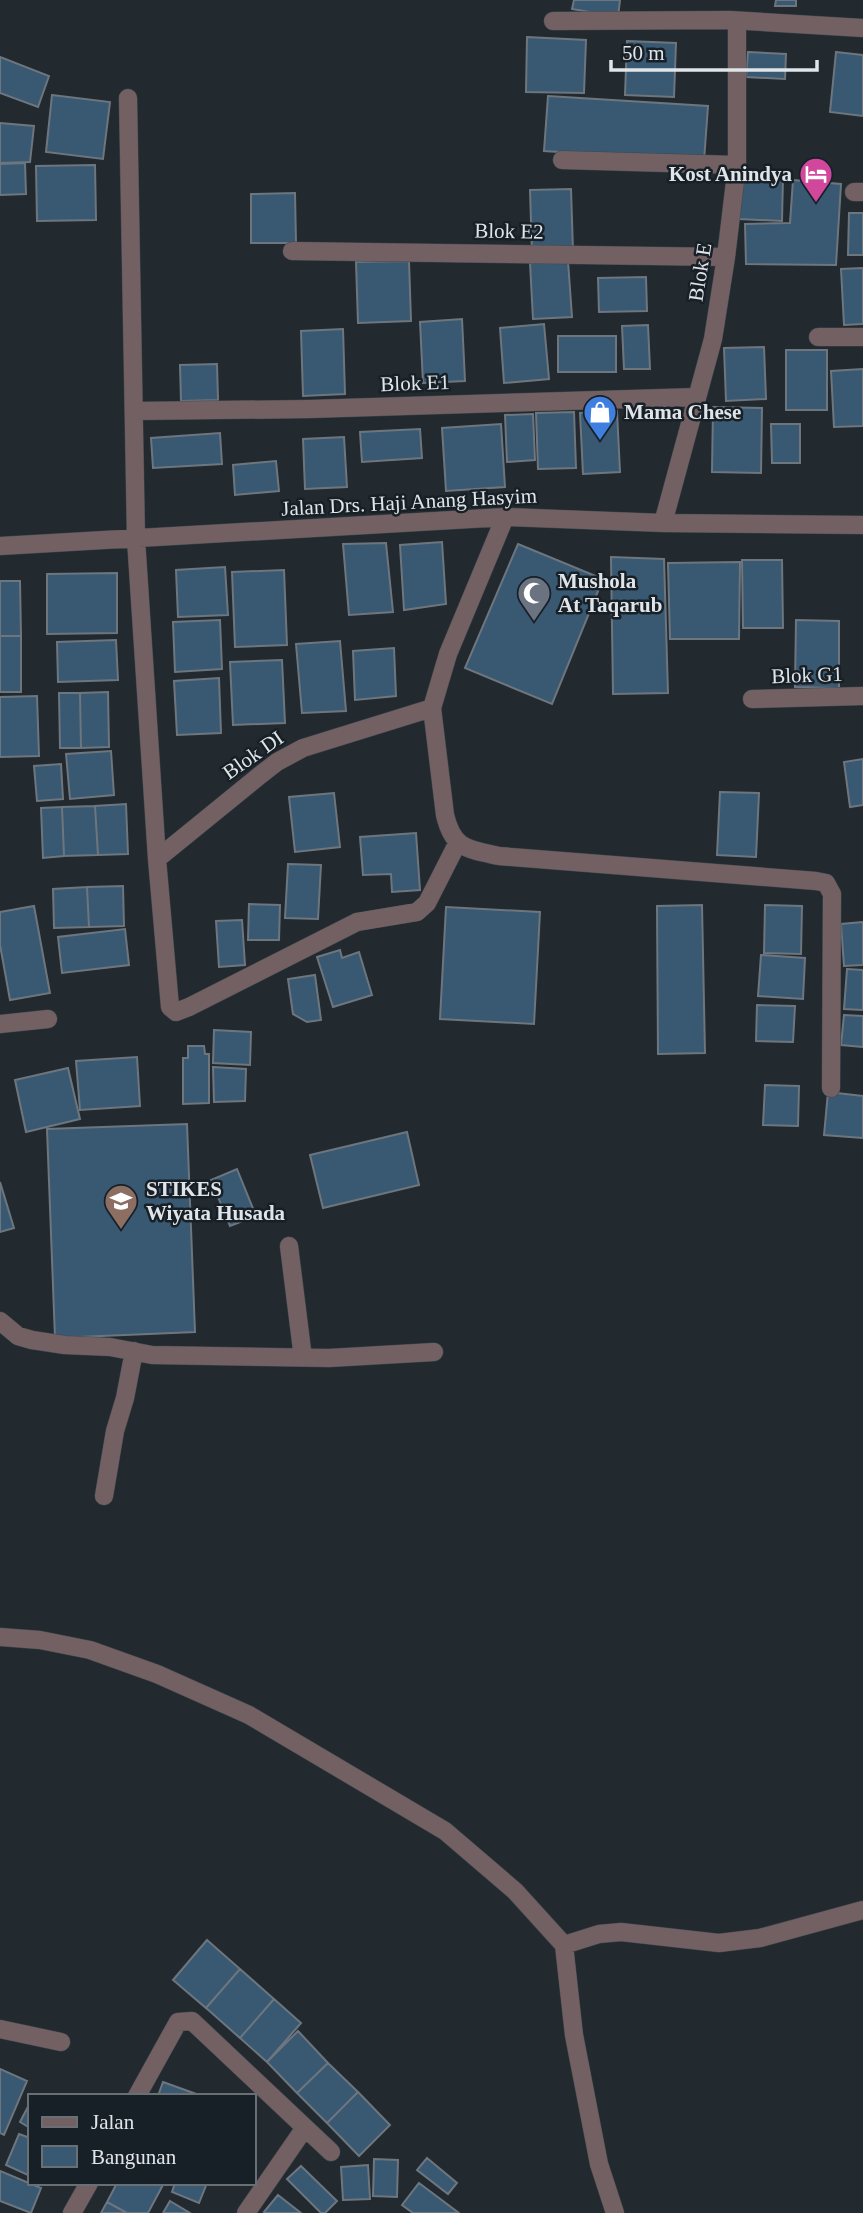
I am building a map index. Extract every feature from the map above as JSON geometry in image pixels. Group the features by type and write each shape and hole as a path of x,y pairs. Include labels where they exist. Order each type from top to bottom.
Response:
{"street":[{"path":"553,21 737,21 863,28"},
{"name":"Blok E","path":"663,523 713,339 726,257 737,165 737,21"},
{"path":"128,98 136,539 157,859 170,1007 176,1012 189,1007 357,922 417,912 427,903 457,844"},
{"path":"562,160 737,165"},
{"name":"Blok E2","path":"292,251 726,257"},
{"path":"818,337 863,337"},
{"name":"Blok E1","path":"134,411 310,409 697,397"},
{"path":"505,517 448,654 432,708 448,831 457,844 499,856 826,883 832,894 831,1088"},
{"name":"Jalan Drs. Haji Anang Hasyim","path":"0,546 505,517 663,523 863,525"},
{"name":"Blok G1","path":"752,699 863,696"},
{"name":"Blok DI","path":"157,859 268,769 303,748 432,708"},
{"path":"0,1024 48,1019"},
{"path":"289,1246 303,1358"},
{"path":"0,1321 18,1336 32,1340 178,1356 303,1358 435,1352"},
{"path":"104,1496 115,1431 125,1398 134,1351"},
{"path":"0,1637 40,1640 90,1650 157,1674 249,1715 445,1831 515,1891 564,1945 574,2035 598,2164 615,2213"},
{"path":"564,1945 599,1934 621,1932 719,1942 760,1938 863,1910"},
{"path":"138,2094 178,2022 192,2021 331,2152"},
{"path":"0,2029 61,2042"},
{"path":"246,2213 304,2129"},
{"path":"72,2213 88,2185"}],"building":[{"path":"574,0 620,0 618,17 572,9"},
{"path":"776,0 796,0 796,6 775,6"},
{"path":"527,37 586,40 584,93 526,92"},
{"path":"627,41 676,43 674,97 625,95"},
{"path":"748,52 786,54 785,79 746,77"},
{"path":"836,52 863,55 863,116 830,112"},
{"path":"0,57 49,76 38,107 0,93"},
{"path":"52,95 110,102 103,159 46,152"},
{"path":"548,96 708,106 704,161 544,151"},
{"path":"0,123 34,126 30,162 0,163"},
{"path":"25,163 26,194 0,195 0,164"},
{"path":"95,165 96,220 37,221 36,166"},
{"path":"742,175 783,177 782,221 739,219"},
{"name":"Kost Anindya","path":"793,180 841,184 836,265 746,264 745,224 790,223"},
{"path":"571,189 573,251 532,253 530,190"},
{"path":"295,193 296,243 251,243 251,194"},
{"path":"849,213 863,213 863,255 848,255"},
{"path":"409,261 411,321 358,323 356,262"},
{"path":"568,261 572,317 533,319 530,263"},
{"path":"863,268 863,324 844,325 841,269"},
{"path":"646,277 647,311 599,312 598,278"},
{"path":"462,319 465,381 423,383 420,322"},
{"path":"544,324 549,379 504,383 500,328"},
{"path":"648,325 650,369 624,369 622,326"},
{"path":"343,329 345,394 303,396 301,331"},
{"path":"558,336 616,336 616,372 558,372"},
{"path":"764,347 766,399 726,401 724,348"},
{"path":"786,350 827,350 827,410 786,410"},
{"path":"217,364 218,400 181,401 180,365"},
{"path":"863,369 863,426 834,427 831,371"},
{"path":"713,407 762,408 761,473 712,472"},
{"name":"Mama Chese","path":"617,411 620,472 583,474 580,413"},
{"path":"574,412 576,468 538,469 536,413"},
{"path":"533,414 535,460 507,462 505,415"},
{"path":"501,424 505,487 446,491 442,428"},
{"path":"771,424 800,424 800,463 772,463"},
{"path":"420,429 422,458 362,462 360,432"},
{"path":"220,433 222,464 153,468 151,438"},
{"path":"344,437 347,487 305,489 303,439"},
{"path":"276,461 279,491 235,495 233,465"},
{"path":"442,542 446,604 404,610 400,545"},
{"path":"386,543 393,612 349,615 343,544"},
{"name":"Mushola At Taqarub","path":"518,544 603,579 552,704 465,668"},
{"path":"611,557 664,559 668,693 613,694"},
{"path":"742,560 782,560 783,628 743,628"},
{"path":"740,562 739,639 670,639 668,563"},
{"path":"225,567 228,615 178,617 176,570"},
{"path":"284,570 287,645 235,647 232,572"},
{"path":"117,573 117,633 47,634 47,574"},
{"path":"0,581 20,581 21,636 0,636"},
{"path":"220,620 222,669 175,672 173,622"},
{"path":"796,620 839,621 839,688 795,687"},
{"path":"0,636 21,636 21,692 0,692"},
{"path":"116,640 118,680 58,682 57,642"},
{"path":"340,641 346,711 302,713 296,644"},
{"path":"394,648 396,696 355,700 353,651"},
{"path":"282,660 285,723 233,725 230,662"},
{"path":"219,678 221,733 177,735 174,681"},
{"path":"108,692 109,747 81,748 80,693"},
{"path":"59,693 80,693 81,748 60,748"},
{"path":"37,696 39,756 0,757 0,697"},
{"path":"111,751 114,795 70,799 66,754"},
{"path":"863,759 863,805 850,807 844,762"},
{"path":"61,764 63,799 37,801 34,766"},
{"path":"720,792 759,793 756,857 717,855"},
{"path":"334,793 340,847 295,852 289,797"},
{"path":"126,804 128,854 98,855 95,806"},
{"path":"95,806 98,855 64,856 62,807"},
{"path":"62,807 64,856 43,858 41,808"},
{"path":"416,833 420,890 392,892 391,874 363,875 360,837"},
{"path":"288,864 321,865 318,919 285,918"},
{"path":"123,886 124,926 89,927 87,887"},
{"path":"87,887 89,927 54,928 53,889"},
{"path":"249,904 280,905 279,940 248,940"},
{"path":"702,905 705,1053 658,1054 657,906"},
{"path":"765,905 802,906 801,954 764,953"},
{"path":"34,906 50,993 10,1000 0,945 0,912"},
{"path":"446,907 540,912 534,1024 440,1019"},
{"path":"242,920 245,965 219,967 216,921"},
{"path":"863,922 863,965 844,966 841,924"},
{"path":"125,929 129,965 62,973 58,937"},
{"path":"340,950 342,958 359,952 372,995 333,1007 317,957"},
{"path":"761,955 805,958 803,999 758,996"},
{"path":"847,969 863,970 863,1010 844,1009"},
{"path":"315,975 321,1020 307,1022 293,1014 288,979"},
{"path":"757,1005 795,1006 793,1042 756,1041"},
{"path":"844,1015 863,1016 863,1047 841,1045"},
{"path":"214,1030 251,1032 250,1065 213,1063"},
{"path":"188,1046 204,1046 205,1054 209,1054 209,1103 183,1104 183,1058 188,1058"},
{"path":"137,1057 140,1106 80,1110 76,1061"},
{"path":"213,1067 246,1069 245,1101 214,1102"},
{"path":"68,1068 80,1119 26,1132 15,1080"},
{"path":"765,1085 799,1086 798,1126 763,1125"},
{"path":"828,1092 863,1096 863,1138 824,1135"},
{"name":"STIKES Wiyata Husada","path":"187,1124 195,1332 55,1338 47,1129"},
{"path":"407,1132 419,1185 323,1208 310,1155"},
{"path":"237,1169 256,1216 230,1226 211,1180"},
{"path":"0,1182 14,1228 0,1232"},
{"path":"207,1940 240,1969 206,2008 173,1980"},
{"path":"240,1969 274,1999 240,2038 206,2008"},
{"path":"274,1999 301,2023 267,2062 240,2038"},
{"path":"298,2031 328,2063 297,2093 267,2062"},
{"path":"328,2063 358,2092 327,2123 297,2093"},
{"path":"0,2069 27,2081 4,2135 0,2133"},
{"path":"163,2082 196,2094 159,2094"},
{"path":"358,2092 390,2125 359,2156 327,2123"},
{"path":"28,2107 28,2127 20,2122"},
{"path":"19,2134 28,2137 28,2175 6,2165"},
{"path":"427,2158 457,2183 448,2194 417,2170"},
{"path":"374,2159 398,2160 397,2197 373,2196"},
{"path":"368,2165 370,2199 343,2200 341,2167"},
{"path":"301,2166 337,2201 325,2213 321,2213 287,2179"},
{"path":"0,2171 28,2183 28,2185 41,2188 31,2213 0,2201"},
{"path":"419,2183 459,2213 413,2213 402,2205"},
{"path":"116,2185 163,2185 148,2213 127,2213 107,2202"},
{"path":"174,2185 206,2185 199,2203 172,2192"},
{"path":"278,2195 301,2213 264,2212"},
{"path":"170,2201 190,2213 163,2213"},
{"path":"107,2202 127,2213 101,2213"}],"place":[{"name":"Kost Anindya","path":"816,204"},
{"name":"Mama Chese","path":"600,442"},
{"name":"Mushola At Taqarub","path":"534,623"},
{"name":"STIKES Wiyata Husada","path":"121,1231"}]}
